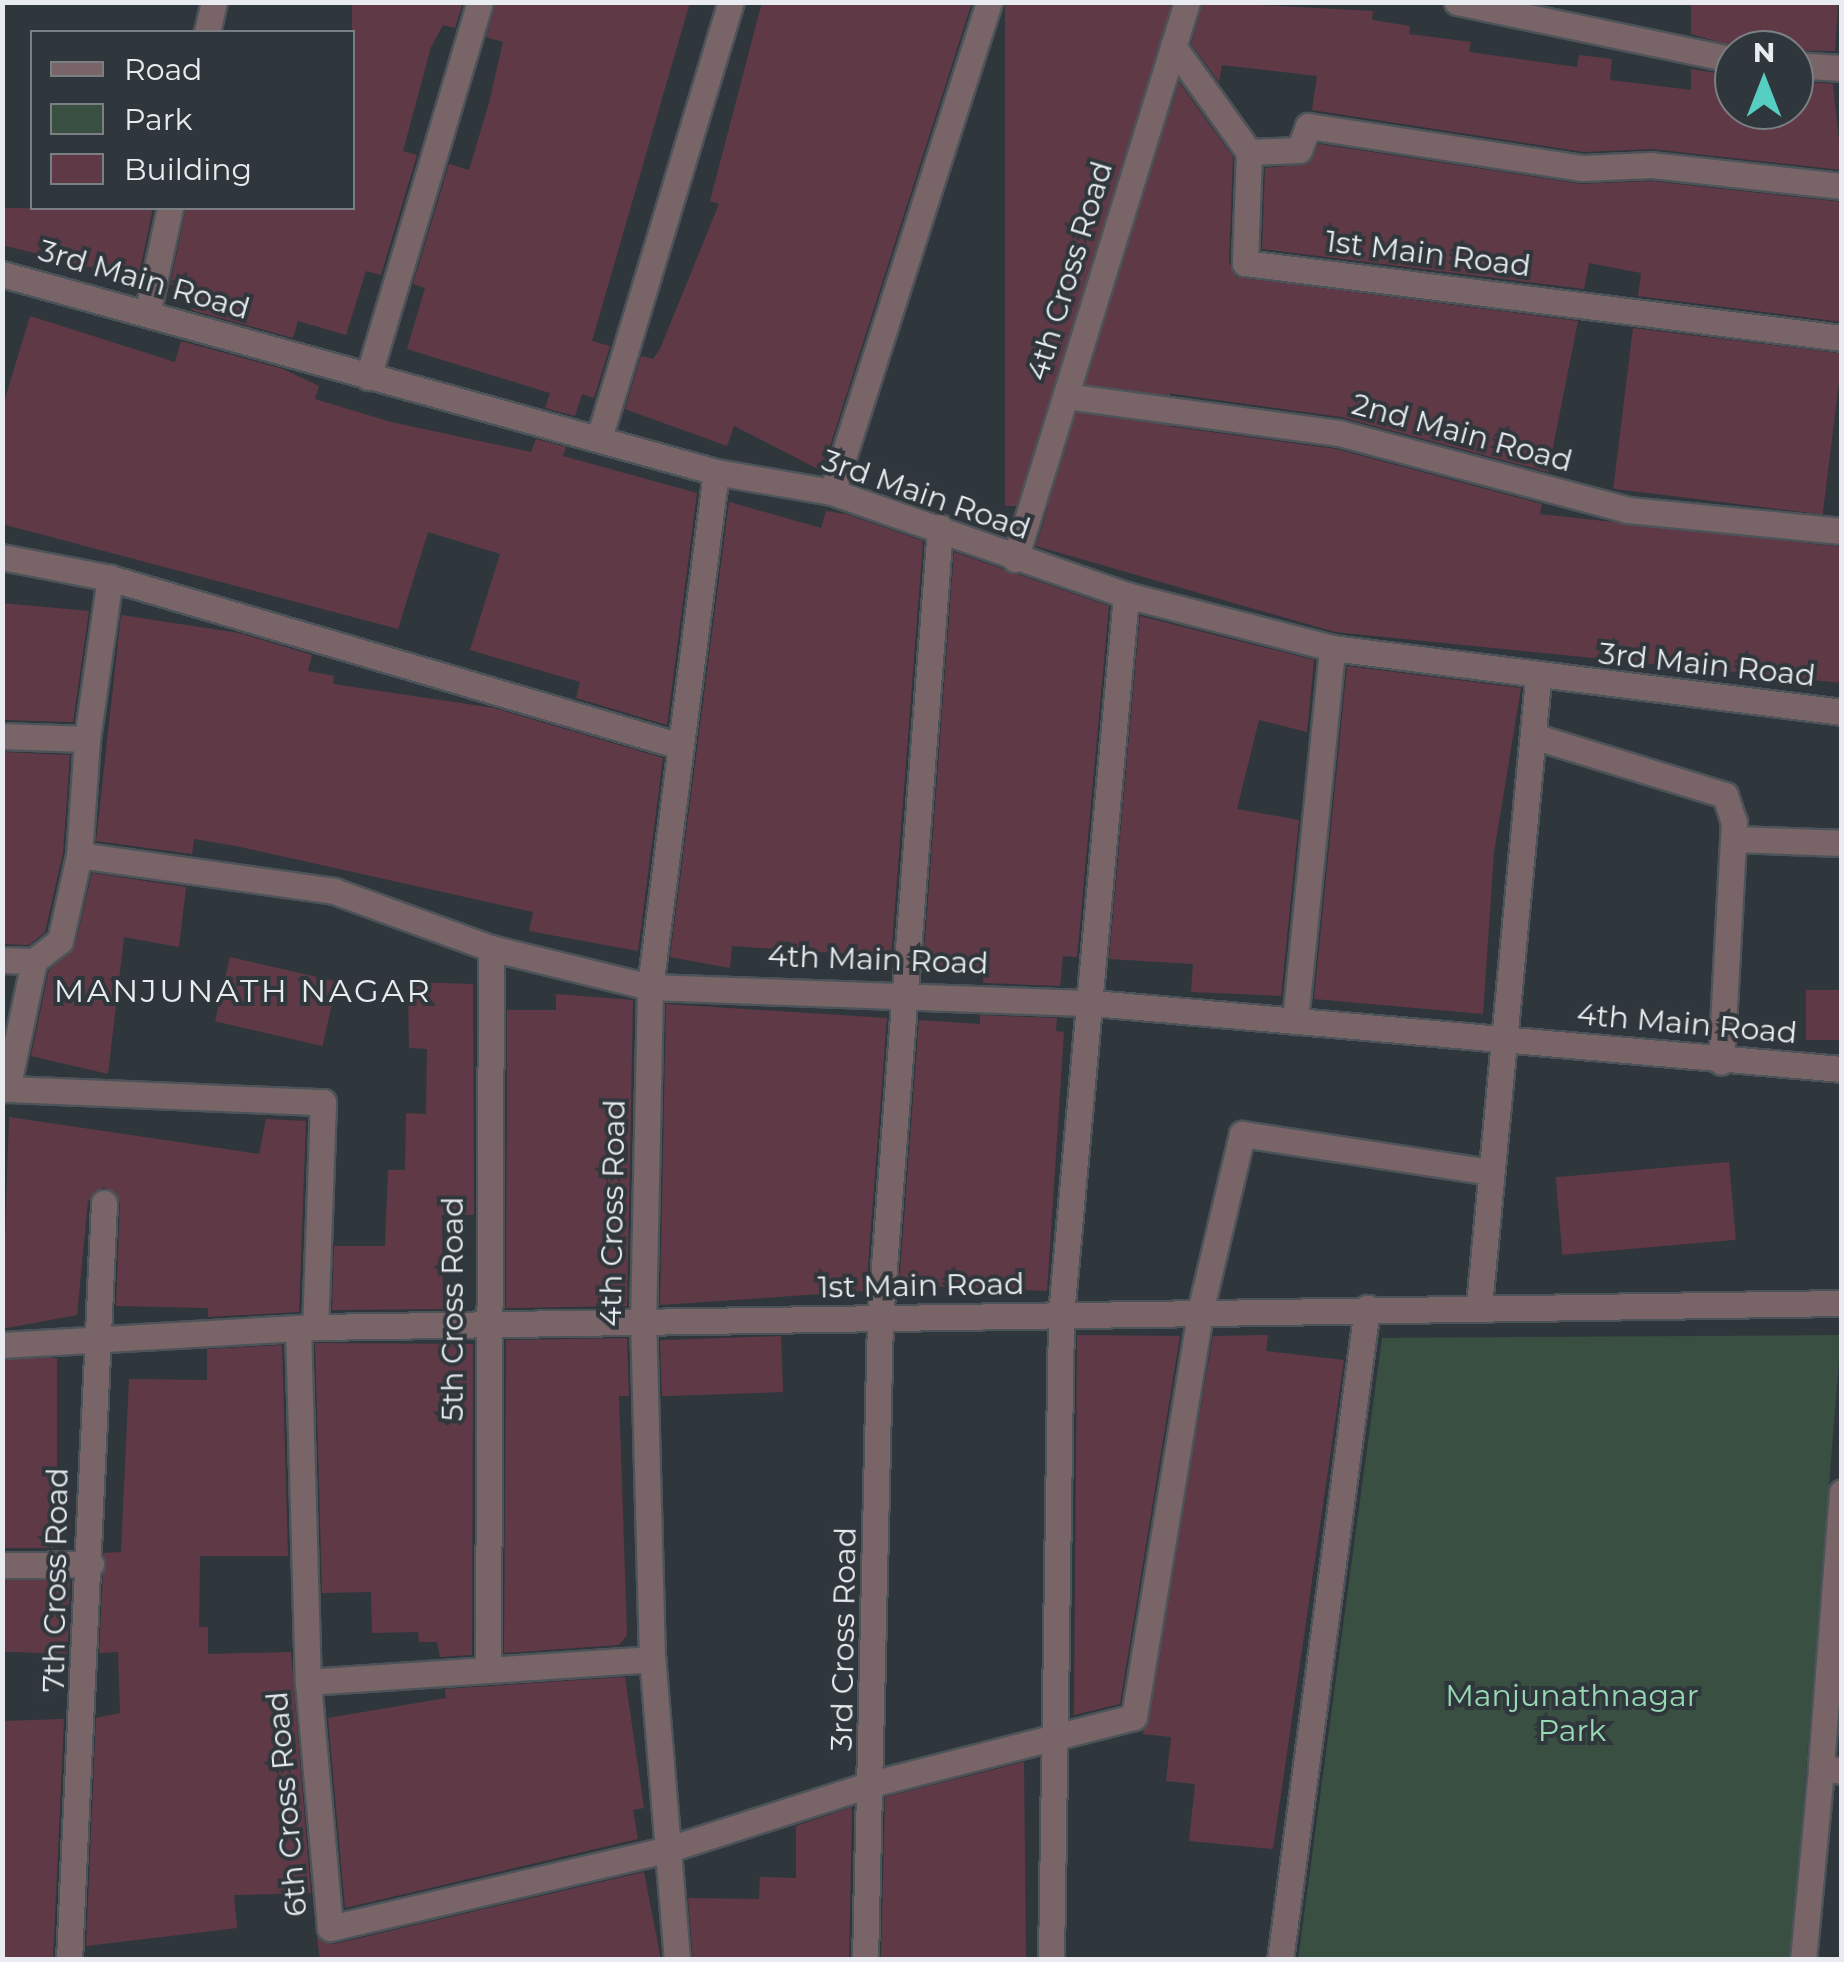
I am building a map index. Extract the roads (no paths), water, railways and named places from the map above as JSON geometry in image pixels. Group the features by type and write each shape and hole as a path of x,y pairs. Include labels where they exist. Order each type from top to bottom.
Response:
{"street":[{"path":"207,30 214,2"},
{"path":"368,377 480,2"},
{"path":"600,435 730,2"},
{"path":"832,492 988,2"},
{"name":"4th Cross Road","path":"1015,559 1187,2"},
{"path":"1457,2 1714,56"},
{"path":"1173,46 1249,152 1299,150 1308,126 1583,168 1651,164 1842,186"},
{"path":"1814,66 1842,68"},
{"name":"1st Main Road","path":"1249,152 1246,263 1842,338"},
{"path":"147,314 170,210"},
{"name":"3rd Main Road","path":"2,274 368,377 600,435 716,472 832,492 1126,595 1332,648 1538,680 1842,712"},
{"name":"2nd Main Road","path":"1066,396 1339,433 1628,510 1842,531"},
{"name":"4th Cross Road","path":"677,1960 652,1659 642,1323 650,987 716,472"},
{"name":"3rd Cross Road","path":"865,1960 875,1783 880,1320 940,528"},
{"path":"2,557 110,578 680,746"},
{"path":"2,960 34,961 60,941 78,855 87,739 110,578"},
{"path":"1050,1960 1061,1315 1126,595"},
{"path":"1295,1020 1332,648"},
{"path":"1479,1306 1538,680"},
{"path":"2,736 87,739"},
{"path":"1533,736 1725,795 1734,838 1720,1062"},
{"path":"1734,838 1842,843"},
{"name":"4th Main Road","path":"78,855 334,891 491,948 650,987 905,991 1092,1003 1720,1062 1842,1069"},
{"name":"5th Cross Road","path":"488,1670 483,1325 491,948"},
{"path":"5,1099 34,961"},
{"name":"6th Cross Road","path":"5,1099 323,1102 306,1327 308,1682 330,1928 669,1849"},
{"path":"669,1849 875,1783 1134,1718 1200,1312 1242,1134 1490,1172"},
{"name":"7th Cross Road","path":"68,1960 91,1564 92,1342 104,1203"},
{"name":"1st Main Road","path":"2,1345 306,1327 1842,1303"},
{"path":"1280,1960 1367,1308"},
{"path":"1803,1960 1831,1769 1841,1492"},
{"path":"2,1564 91,1564"},
{"path":"308,1682 652,1659"}],"district":[{"name":"MANJUNATH NAGAR","path":"243,991"}],"park label":[{"name":"Manjunathnagar Park","path":"1572,1713"}]}
